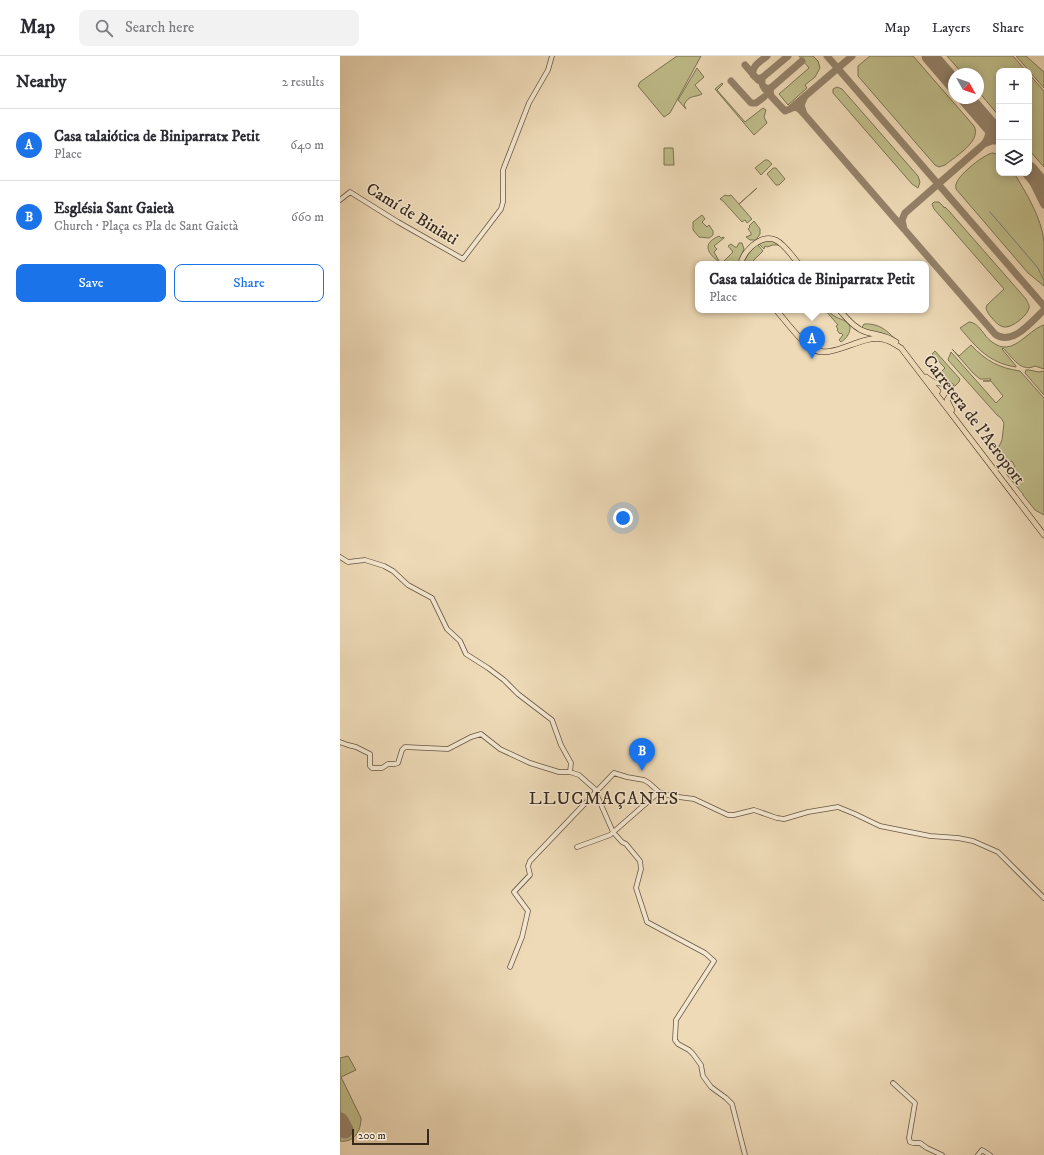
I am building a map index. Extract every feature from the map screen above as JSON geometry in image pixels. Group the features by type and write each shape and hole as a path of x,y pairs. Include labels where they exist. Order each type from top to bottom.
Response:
{"main road":[{"path":"742,261 747,251 762,239 768,237 773,238 783,245 796,261"},
{"name":"Carretera de l'Aeroport","path":"779,313 808,346 817,351 836,349 875,338 886,340 895,344 906,354 1044,535"},
{"path":"842,313 860,329 892,338 902,346 929,379 934,383 948,384 951,386 952,391 948,400 949,406 1000,477"},
{"path":"921,374 945,397 950,394"},
{"path":"943,384 939,387 940,393 961,427"}],"street":[{"name":"Camí de Biniati","path":"340,200 350,192 404,226 463,259 501,209 503,170 529,103 548,70 552,56"},
{"path":"340,557 348,562 365,560 384,566 393,571 408,585 432,598 447,629 460,641 466,654 494,672 518,694 552,720 561,745 571,762 570,772"},
{"path":"340,742 356,747 370,754 370,766 372,768 382,768 388,764 398,763 402,750 405,747 448,749 471,736 481,734 500,749 530,763 559,772 570,772 578,775 596,791 613,832 622,842 626,844 638,858 640,863 640,873 636,888 648,924 705,953 714,960 676,1020 675,1040 678,1044 693,1054 701,1065 704,1076 711,1087 730,1102 745,1155"},
{"path":"510,967 522,937 528,911 514,892 530,875 528,866 530,861 614,773 644,780 660,792 671,796 694,799 728,815 754,810 784,819 808,812 838,807 880,826 930,836 958,838 973,841 998,852 1044,898"},
{"path":"577,847 610,835 660,792"},
{"path":"893,1083 915,1103 909,1138 910,1142 920,1143 942,1155"},
{"path":"978,1155 982,1150 990,1155"}],"shaded area":[{"path":"677,56 701,56 670,113 664,117 638,86 640,82"},
{"path":"799,56 813,56 818,61 820,68 815,77 805,85 807,88 788,105 779,94 809,68"},
{"path":"870,56 913,56 948,96 948,104 955,104 974,126 976,132 971,143 967,148 945,165 939,167 935,165 858,76 858,66"},
{"path":"947,56 1013,56 1023,68 996,68 996,112 984,98 984,68 958,68"},
{"path":"1016,56 1026,56 1044,72 1044,88 1032,74 1032,68 1026,68"},
{"path":"697,68 704,77 695,85 702,94 688,99 684,105 686,109 678,100"},
{"path":"1032,77 1044,91 1044,167 1032,153"},
{"path":"722,83 723,84 717,90 745,122 763,108 766,110 764,117 767,123 754,135 715,89"},
{"path":"837,87 842,89 918,176 920,182 918,188 912,184 833,93 833,89"},
{"path":"664,148 673,148 674,165 664,165"},
{"path":"989,154 996,154 996,176 1016,176 1037,214 1043,233 1044,242 1044,286 1028,273 956,189 956,184 959,178 978,161"},
{"path":"765,160 768,160 772,164 761,175 755,168"},
{"path":"773,168 776,168 785,179 779,185 776,185 767,174"},
{"path":"725,195 731,195 752,219 747,223 745,220 742,222 720,199"},
{"path":"934,202 939,202 949,211 1026,299 1029,306 1028,311 1023,317 1012,325 1003,327 996,323 989,315 986,308 987,305 1004,289 934,209 932,204"},
{"path":"702,215 705,219 702,222 707,227 709,225 713,231 713,235 709,238 699,237 693,230 693,222"},
{"path":"754,221 760,229 760,234 756,240 750,240 746,237 751,235 748,229"},
{"path":"719,236 724,238 714,246 717,249 714,252 718,261 709,251 708,245"},
{"path":"770,240 780,245 765,246 764,249 759,244"},
{"path":"739,243 742,243 744,249 740,261 724,261 733,252 728,246 731,244 737,247"},
{"path":"759,244 758,245 763,251 753,261 745,261 750,252"},
{"path":"828,313 831,313 837,318 845,321 850,326 848,335 841,342 839,340 843,335 837,330 838,329 836,326 838,325"},
{"path":"969,322 976,324 989,340 1000,346 1006,347 1019,342 1037,328 1044,325 1044,369 1035,366 1030,368 1021,366 1003,348 1002,349 1016,367 998,362 984,354 960,328"},
{"path":"864,324 881,327 895,339 885,334 861,329"},
{"path":"971,345 993,363 1020,371 1044,398 1044,515 1035,510 1007,475 1006,472 1015,467 1012,461 1007,464 1006,462 1001,463 997,460 996,453 1002,440 1004,423 1001,418 948,360 951,352 996,403 1003,396 990,381 991,379 980,379 952,349 959,356"},
{"path":"935,351 960,379 955,386 953,386 940,373 945,368 932,354"},
{"path":"1026,370 1039,372 1044,371 1044,395 1025,373"},
{"path":"348,1056 356,1070 341,1077 361,1118 361,1123 358,1132 353,1138 340,1141 340,1132 342,1133 350,1128 340,1111 340,1058"}],"waterway":[{"path":"990,212 1038,268 1043,279"}],"taxiway":[{"path":"753,75 755,66 767,56"},
{"path":"763,77 788,56"},
{"path":"827,56 1044,306"},
{"path":"804,114 798,108 794,107 790,109 852,56"},
{"path":"764,87 768,89 772,87 802,61"},
{"path":"745,65 758,80"},
{"path":"755,77 759,79 763,77 762,85 771,96 770,91 772,87"},
{"path":"731,81 751,103 756,103 764,97"},
{"path":"771,96 785,111 790,109"},
{"path":"805,96 801,105 804,114 995,334 1001,337 1015,335 1028,326 1044,310"},
{"path":"985,120 989,132 984,144 996,141"},
{"path":"904,229 902,220 905,213 984,144"},
{"path":"1030,176 1044,205"}],"runway":[{"path":"930,56 948,77"},
{"path":"971,104 996,133"},
{"path":"1032,174 1044,188"},
{"path":"340,1121 345,1130"}],"place":[{"name":"Casa talaiótica de Biniparratx Petit","path":"812,359"},
{"name":"Església Sant Gaietà","path":"642,771"}],"district":[{"name":"LLUCMAÇANES","path":"604,799"}]}
